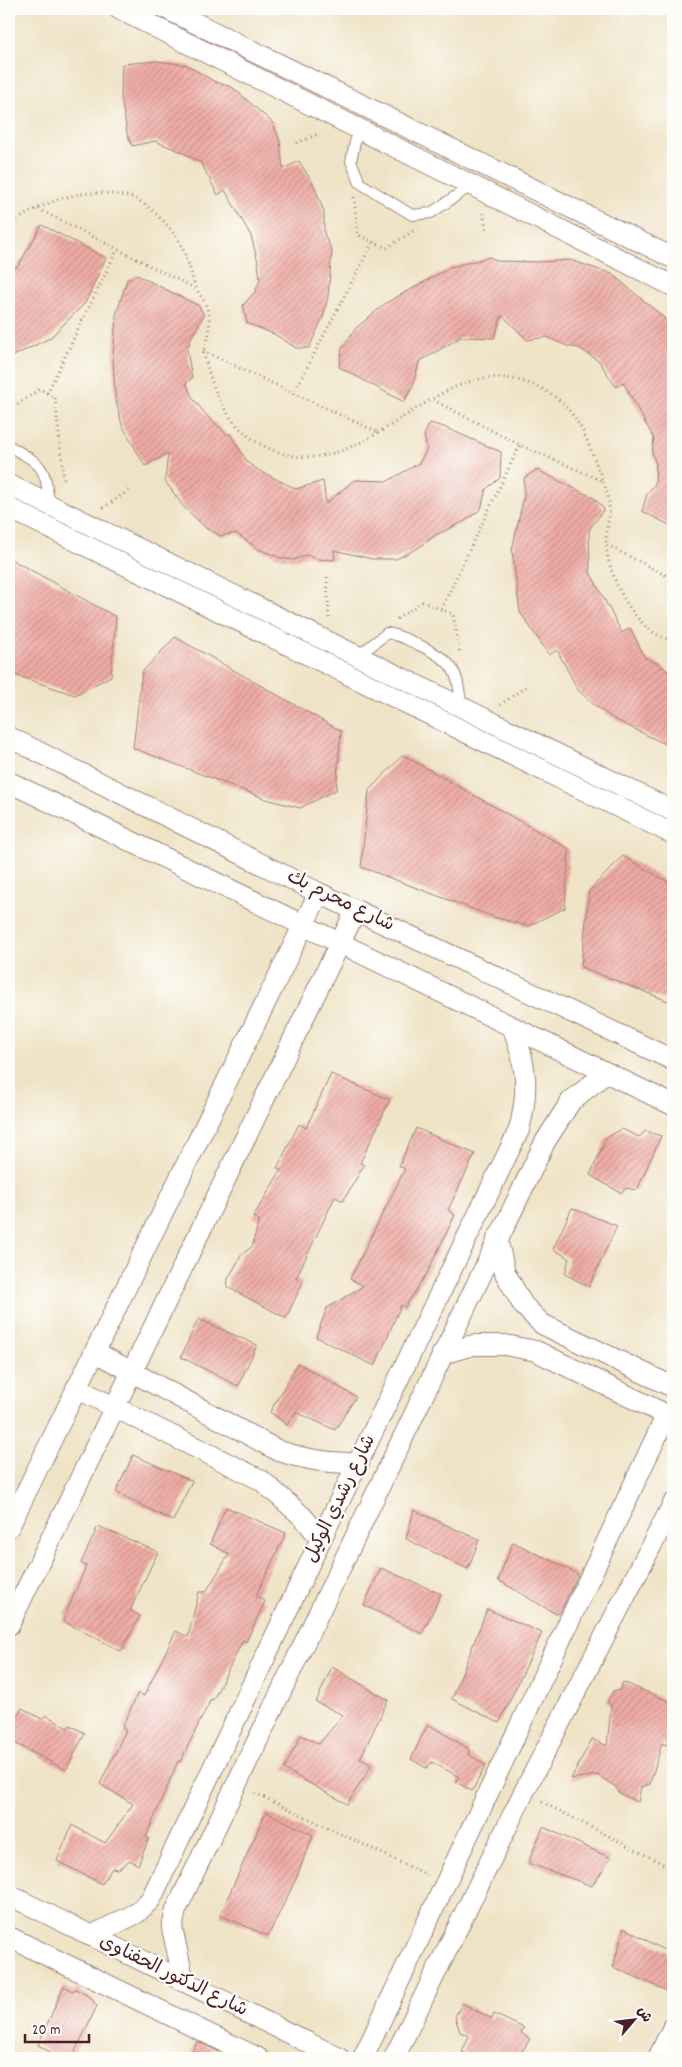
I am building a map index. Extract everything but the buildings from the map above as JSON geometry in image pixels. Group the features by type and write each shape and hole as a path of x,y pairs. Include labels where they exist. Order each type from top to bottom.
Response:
{"street":[{"path":"119,9 673,286"},
{"path":"166,9 673,258"},
{"path":"9,485 673,811"},
{"path":"9,508 673,834"},
{"name":"شارع محرم بك","path":"9,737 319,893 673,1060"},
{"name":"شارع محرم بك","path":"9,782 673,1105"},
{"path":"9,1527 319,893"},
{"path":"9,1625 342,943 356,910"},
{"name":"شارع رشدي الوكيل","path":"91,1936 137,1913 152,1899 321,1539 359,1464 519,1130 526,1103 526,1077 522,1052 514,1028"},
{"name":"شارع رشدي الوكيل","path":"184,1982 172,1928 176,1910 497,1238 545,1142 571,1101 606,1073"},
{"path":"519,1130 545,1142"},
{"path":"497,1238 505,1273 523,1305 542,1324 673,1387"},
{"path":"364,2058 670,1416 536,1351 505,1345 473,1345 442,1354"},
{"path":"95,1352 279,1451 323,1462 359,1464"},
{"path":"76,1388 261,1480 303,1517 321,1539"},
{"path":"394,2058 524,1792 673,1504"},
{"name":"شارع الدكتور الحفناوى","path":"9,1894 338,2058"},
{"name":"شارع الدكتور الحفناوى","path":"9,1937 258,2058"},
{"path":"658,2058 673,2027"}],"lane":[{"path":"358,128 352,161 360,183 412,215 431,213 472,185"},
{"path":"9,446 38,463 48,486 48,504"},
{"path":"358,656 387,633 397,635 442,656 450,664 456,678 461,707"}],"path":[{"path":"9,226 21,217 68,195 103,192 135,198 159,216 176,236 189,260 196,289 205,303 211,329 203,351 211,384 227,414 250,438 280,454 313,456 346,451 433,400 462,385 489,377 518,380 543,389 561,400 579,420 603,481 609,504 606,544 614,580 630,608 652,632 673,641"},
{"path":"38,210 196,289"},
{"path":"293,394 373,242"},
{"path":"47,394 117,250"},
{"path":"203,351 378,433"},
{"path":"9,410 40,389 55,398 75,517 132,489"},
{"path":"433,400 520,445 603,481"},
{"path":"441,609 520,445"},
{"path":"606,544 673,579"},
{"path":"327,577 330,642"},
{"path":"482,717 528,685"},
{"path":"236,1784 446,1884"},
{"path":"524,1792 673,1869"}]}
